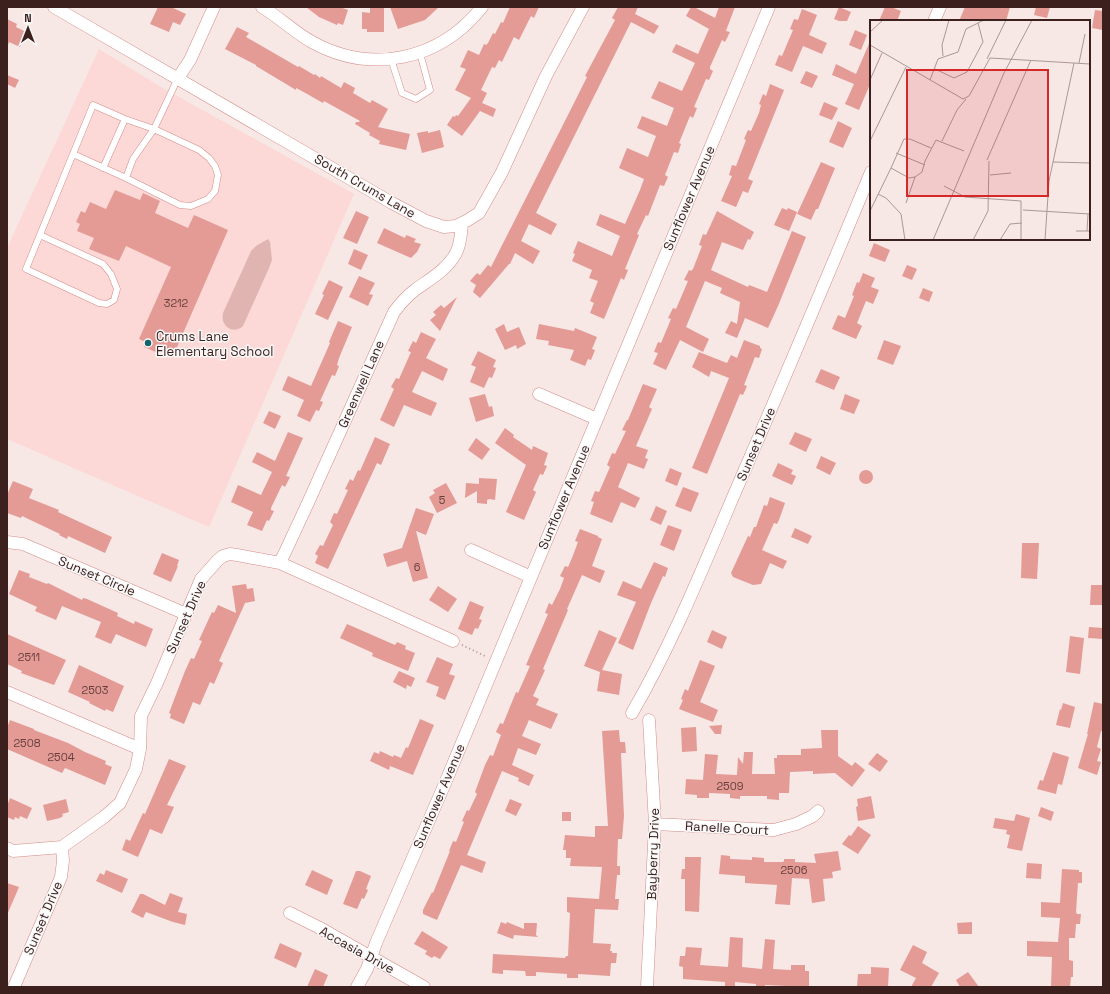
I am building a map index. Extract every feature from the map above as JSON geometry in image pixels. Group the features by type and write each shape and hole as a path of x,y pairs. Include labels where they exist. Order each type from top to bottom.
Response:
{"street":[{"name":"South Crums Lane","path":"54,7 414,215 432,224 444,227 456,226 479,213 515,146 546,76 583,7"},
{"path":"178,78 190,60 214,7"},
{"path":"262,7 312,42 330,51 368,59 391,59 420,53 459,32 482,7"},
{"name":"Sunflower Avenue","path":"357,987 371,957 770,7"},
{"path":"934,20 940,7"},
{"name":"Sunset Drive","path":"632,713 696,584 870,174"},
{"name":"Greenwell Lane","path":"280,562 394,312 414,290 437,275 448,265 458,247 462,223"},
{"path":"538,394 597,420"},
{"name":"Sunset Circle","path":"7,542 23,544 186,614"},
{"path":"471,550 531,577"},
{"name":"Sunset Drive","path":"14,987 61,876 63,861 62,847 104,817 120,802 136,769 140,749 140,716 201,579 223,556 230,554 280,562 453,641"},
{"path":"7,692 140,749"},
{"name":"Bayberry Drive","path":"647,987 655,824 649,720"},
{"name":"Ranelle Court","path":"655,824 774,830 796,824 813,816 818,811"},
{"path":"7,848 13,851 62,847"},
{"name":"Accasia Drive","path":"290,913 318,927 424,987"}],"lane":[{"path":"391,59 402,93 416,99 430,90 420,53"},
{"path":"126,178 133,159 154,129 178,78"},
{"path":"40,235 103,264 111,274 117,289 114,300 107,304 99,304 26,269 93,105 125,119 154,129 199,150 209,158 215,166 218,175 215,191 208,199 191,206 180,205 73,154"},
{"path":"103,168 125,119"}],"path":[{"path":"453,641 496,660"}],"shaded area":[{"name":"Crums Lane Elementary School","path":"99,49 161,87 354,194 209,527 7,439 7,248"},
{"path":"268,239 270,242 272,260 243,326 235,330 228,328 223,322 223,313 251,251 256,246"}],"building":[{"path":"158,7 171,7 186,14 180,25 173,22 169,32 150,24"},
{"path":"306,7 340,7 348,10 343,25 338,23 337,25 319,17"},
{"path":"370,7 384,7 384,32 367,32 367,29 362,29 362,12 370,13"},
{"path":"390,7 439,7 425,20 398,29"},
{"path":"510,7 539,7 534,18 531,16 519,40 514,37 502,62 499,60 495,68 492,67 481,90 487,93 482,103 496,109 493,117 480,111 462,136 447,125 453,116 458,116 471,98 455,90 466,69 460,67 468,50 479,55 484,44 486,45 488,43 493,33 495,34 501,22 503,23"},
{"path":"618,7 638,7 635,14 659,26 654,34 631,22 536,213 557,224 551,235 529,224 521,241 540,251 533,264 515,253 510,264 480,298 473,292 476,285 470,281 477,273 480,275 488,265 491,267 587,77 585,76 615,20 612,18"},
{"path":"691,7 694,7 715,18 719,7 735,7 726,31 730,32 725,42 722,40 710,67 713,71 709,80 706,79 694,107 697,108 693,118 690,116 679,143 681,144 678,153 674,152 665,175 668,177 664,186 660,185 648,216 646,215 637,234 639,235 625,269 628,270 624,280 621,278 604,319 590,313 594,303 590,301 598,281 589,278 592,270 572,261 575,254 573,253 578,241 612,256 620,236 596,225 600,214 625,224 640,190 644,179 619,168 627,148 648,157 656,136 637,128 642,116 667,126 674,108 651,98 659,81 682,91 695,63 672,52 676,44 698,54 709,29 686,16"},
{"path":"839,7 851,12 847,21 839,21 834,19"},
{"path":"885,7 891,7 901,11 897,20 879,20"},
{"path":"965,7 1010,7 1006,20 959,20"},
{"path":"1036,7 1050,7 1047,18 1034,15"},
{"path":"802,9 817,15 809,35 827,43 822,54 803,46 792,72 775,65 779,55 782,56 793,30 790,29 794,19 798,20"},
{"path":"1095,10 1103,11 1103,30 1092,28"},
{"path":"7,19 17,24 16,27 26,32 20,47 9,42 7,48"},
{"path":"237,27 249,33 246,37 298,67 299,66 314,75 315,74 320,78 321,76 341,88 344,82 355,88 353,93 370,103 372,100 388,109 378,127 410,134 406,150 379,144 380,141 369,135 370,133 355,124 356,122 360,121 324,101 323,103 296,88 296,90 256,65 225,49"},
{"path":"855,30 867,35 861,50 849,45"},
{"path":"870,41 870,84 859,110 845,104 854,84 832,75 836,64 856,74"},
{"path":"806,71 818,76 812,88 800,83"},
{"path":"7,75 19,80 15,88 7,84"},
{"path":"770,84 784,90 748,179 753,181 748,193 743,191 736,207 721,201 732,176 729,175 732,165 736,166 746,140 744,139 748,130 751,131 759,113 761,105 759,104 763,94 766,96"},
{"path":"824,102 838,108 832,120 819,115"},
{"path":"838,121 852,128 843,148 829,142"},
{"path":"440,130 444,147 422,153 417,133 428,131 428,133"},
{"path":"821,162 835,168 818,209 816,209 811,220 797,214"},
{"path":"115,190 140,200 143,193 160,201 155,213 188,228 194,215 228,230 174,354 160,348 158,353 144,347 146,342 139,339 171,267 126,246 119,261 89,249 94,238 77,231 80,224 76,222 81,211 85,213 90,202 106,209"},
{"path":"782,208 787,210 788,208 797,212 789,231 774,225"},
{"path":"356,211 369,217 357,244 343,238"},
{"path":"717,211 754,232 750,240 748,239 743,250 722,242 711,270 748,287 749,285 767,292 792,231 806,237 768,328 745,318 737,338 725,333 731,321 737,324 740,302 720,293 722,288 705,281 686,327 709,339 703,352 680,340 666,370 653,364 658,353 654,352 658,342 661,343 671,319 668,318 673,308 676,309 688,281 684,280 689,270 691,271 693,269 702,246 699,245 703,234 706,235"},
{"path":"384,228 405,238 406,235 416,239 414,242 421,244 417,252 411,258 377,243"},
{"path":"874,243 890,250 885,262 869,256"},
{"path":"354,249 368,255 361,270 348,264"},
{"path":"907,265 917,269 912,280 902,276"},
{"path":"863,273 875,278 871,287 879,290 873,304 866,301 857,323 862,326 856,339 832,329 838,315 845,318 854,296 852,295 857,282 859,283"},
{"path":"359,276 375,283 369,294 373,295 368,306 349,297"},
{"path":"329,280 343,287 328,320 315,314"},
{"path":"923,288 933,292 929,302 919,298"},
{"path":"457,297 440,331 430,320 436,315 433,312 441,305 444,308"},
{"path":"338,321 352,327 339,358 337,365 339,366 335,376 332,375 320,401 323,402 319,411 316,410 310,422 297,416 304,400 282,390 288,376 311,386"},
{"path":"504,324 507,332 519,327 526,344 517,349 516,345 505,350 495,329"},
{"path":"539,324 574,331 575,328 597,337 592,349 595,350 591,360 588,359 585,366 570,360 574,350 548,345 549,341 536,339"},
{"path":"421,332 436,339 426,358 448,369 443,381 422,371 412,392 437,403 431,416 404,405 394,427 380,420 394,389 391,387 396,378 399,379 411,352 408,351 413,341 416,343"},
{"path":"744,340 760,346 762,349 759,358 755,357 744,385 747,386 743,395 740,394 707,474 692,468 729,378 711,371 709,377 692,367 699,352 727,363 731,355 737,358"},
{"path":"884,340 901,346 893,365 877,359"},
{"path":"478,351 496,360 493,367 496,368 492,378 489,377 484,388 470,382 476,367 471,365"},
{"path":"821,369 840,377 834,390 815,382"},
{"path":"643,384 657,389 649,407 652,409 636,446 648,450 645,458 648,459 644,469 628,463 618,487 640,498 635,508 621,502 612,523 590,514 594,502 591,501 595,491 599,492 600,490 610,467 607,465 612,453 615,454 626,431 622,430 628,420"},
{"path":"485,394 489,407 492,406 494,416 476,422 469,398"},
{"path":"845,394 860,400 854,414 840,409"},
{"path":"269,411 281,416 275,429 263,423"},
{"path":"505,428 514,435 513,437 532,450 533,446 548,453 544,465 547,466 543,475 540,474 533,490 536,492 524,520 506,512 526,465 495,443"},
{"path":"288,432 303,438 286,476 290,477 285,487 282,485 271,508 271,510 274,511 269,521 267,520 262,531 247,525 253,512 231,502 238,485 261,495 272,472 252,462 257,452 275,461"},
{"path":"795,432 812,439 806,452 789,444"},
{"path":"375,437 390,444 381,465 377,463 328,569 315,563 318,556 315,554 320,545 323,546 333,525 330,522 334,513 337,514 348,490 345,489 350,479 353,481 358,470 360,471"},
{"path":"476,438 490,449 482,460 468,450"},
{"path":"821,456 836,463 830,475 816,468"},
{"path":"778,463 793,470 791,474 796,476 792,485 772,476"},
{"path":"670,468 682,473 677,486 665,481"},
{"path":"866,470 871,472 873,477 871,482 866,484 861,482 859,477 861,472"},
{"path":"479,478 497,479 495,500 487,500 487,504 477,503 477,491 465,498 466,483 479,484"},
{"path":"13,481 33,489 29,498 59,510 58,512 112,537 105,553 68,536 67,539 59,535 60,534 22,516 21,518 7,513 7,495"},
{"path":"446,483 457,503 437,513 429,497 435,493 433,490"},
{"path":"683,487 699,493 691,512 675,506"},
{"path":"770,497 785,503 779,520 777,524 774,523 762,550 787,561 783,569 770,563 761,584 753,585 733,577 731,573 748,536 750,537 754,527 756,527 764,505 767,506"},
{"path":"656,506 667,511 661,525 650,520"},
{"path":"416,508 434,514 426,535 416,531 428,578 413,582 407,561 387,567 383,554 402,548"},
{"path":"668,525 682,530 674,551 660,545"},
{"path":"795,528 812,536 808,544 791,537"},
{"path":"580,529 602,539 592,566 605,571 600,583 582,575 543,669 545,670 533,696 539,699 536,705 558,714 551,729 529,720 522,736 541,744 536,755 518,748 512,765 534,775 529,786 518,781 519,778 502,771 467,855 486,862 482,873 461,865 437,920 423,914 423,910 432,892 433,893 453,841 456,842 467,810 469,811 477,794 475,792 485,765 490,755 493,756 501,735 496,732 500,723 503,724 516,692 518,693 530,666 526,665 548,614 545,613 549,603 552,605 560,589 564,578 560,576 565,566 568,567 572,558 578,542 575,541"},
{"path":"1022,543 1039,543 1037,579 1021,578"},
{"path":"162,553 179,560 171,582 153,574"},
{"path":"654,562 668,568 665,577 663,576 651,603 633,650 618,643 636,602 617,595 623,581 641,589"},
{"path":"19,570 30,574 29,577 47,584 48,583 82,600 83,598 87,599 118,613 117,616 134,624 135,621 153,629 146,647 116,634 111,644 95,637 101,622 62,606 56,620 35,611 37,607 9,594"},
{"path":"246,584 247,589 253,588 255,601 245,603 219,661 223,663 214,684 210,682 200,705 193,702 184,724 170,718 171,714 169,713 185,671 191,658 194,659 202,641 199,640 212,612 214,613 218,605 236,613 232,586"},
{"path":"1091,585 1103,585 1103,605 1090,605"},
{"path":"438,586 457,599 448,612 429,600"},
{"path":"470,601 484,607 479,619 482,620 478,629 475,628 472,635 458,629"},
{"path":"347,624 395,645 397,642 406,646 405,649 415,653 408,671 372,656 373,653 340,638"},
{"path":"1089,627 1103,628 1103,639 1088,638"},
{"path":"599,630 617,638 602,670 622,674 619,695 597,691 600,672 584,666"},
{"path":"712,630 727,637 722,649 707,642"},
{"path":"7,634 66,660 54,685 21,673 22,671 7,664"},
{"path":"1070,636 1084,638 1080,674 1066,672"},
{"path":"437,657 453,664 449,674 455,676 445,700 436,696 439,687 426,682"},
{"path":"700,660 715,666 700,702 718,710 713,722 679,709 683,700 681,699 685,689 688,691"},
{"path":"79,665 124,686 113,712 106,709 105,711 68,692"},
{"path":"399,671 415,678 411,687 407,685 406,689 393,682"},
{"path":"1094,702 1103,704 1103,731 1101,731 1097,747 1101,749 1097,761 1101,762 1097,775 1078,768 1088,734"},
{"path":"1063,703 1075,707 1070,728 1056,725"},
{"path":"420,719 434,725 413,775 390,766 389,770 370,761 374,752 379,754 380,751 393,757 394,755 401,758 406,747 408,748"},
{"path":"10,720 68,743 106,761 105,764 112,767 105,785 65,768 62,773 7,749 7,728"},
{"path":"722,725 721,734 715,734 709,726"},
{"path":"696,727 697,751 682,752 681,728"},
{"path":"619,730 620,742 625,742 626,753 621,753 624,816 622,839 618,839 617,866 620,866 620,875 617,875 615,899 619,899 618,910 595,909 593,943 611,944 610,951 612,951 612,953 617,953 616,963 611,963 610,976 578,974 578,978 567,978 567,974 536,972 536,976 526,976 525,971 503,970 503,974 492,973 493,954 565,958 568,956 570,913 567,912 567,897 599,899 602,867 570,866 571,858 566,858 566,850 563,850 565,835 595,837 595,826 608,826 602,731"},
{"path":"821,730 838,730 838,756 852,766 855,762 865,770 852,787 835,773 813,774 813,771 790,772 789,793 779,793 779,800 767,799 767,796 740,796 740,799 730,798 730,794 709,793 709,798 697,798 697,795 685,794 686,779 703,780 705,754 718,755 716,774 737,775 738,757 743,764 744,752 753,752 752,774 775,774 774,758 777,758 777,755 801,755 801,749 822,748"},
{"path":"1053,752 1069,757 1062,785 1058,784 1056,794 1037,789 1040,780 1043,781"},
{"path":"877,753 888,761 880,772 868,764"},
{"path":"169,759 186,766 167,805 174,807 162,834 150,829 138,857 122,850 126,839 130,841 143,813 145,814"},
{"path":"871,796 875,818 858,821 856,807 858,806 857,799"},
{"path":"10,798 32,808 27,819 20,816 19,819 15,817 14,820 7,817 7,806"},
{"path":"66,799 69,812 62,814 63,816 60,818 47,821 43,805"},
{"path":"510,799 522,804 516,816 505,811"},
{"path":"1041,807 1054,812 1051,821 1038,816"},
{"path":"562,812 571,812 571,821 562,821"},
{"path":"1016,814 1030,818 1022,851 1007,848 1010,835 1006,834 1007,830 993,828 995,818 1014,821"},
{"path":"858,826 871,835 858,854 842,844 849,835 851,836"},
{"path":"838,851 841,870 832,872 833,878 823,879 825,901 812,903 809,879 792,878 790,905 775,904 777,885 745,883 745,876 719,874 721,855 730,856 730,859 752,860 752,857 764,858 764,862 783,862 784,859 795,859 795,862 816,863 814,854"},
{"path":"685,857 701,857 699,912 685,911 685,879 681,879 682,869 685,869"},
{"path":"1027,863 1042,864 1041,879 1026,878"},
{"path":"1062,869 1079,870 1079,872 1082,872 1082,883 1078,883 1076,912 1077,914 1081,914 1080,924 1076,924 1075,938 1069,938 1069,960 1073,961 1073,977 1071,977 1070,987 1051,987 1052,957 1027,956 1027,941 1058,942 1060,918 1041,917 1041,902 1060,903"},
{"path":"106,870 128,879 122,893 96,881 100,873 104,875"},
{"path":"312,870 333,880 327,895 305,885"},
{"path":"356,871 360,871 371,876 366,889 368,890 357,909 343,904"},
{"path":"7,883 19,887 7,915"},
{"path":"170,893 183,898 178,912 187,914 185,925 146,912 143,918 131,912 140,894 143,894 165,905"},
{"path":"501,922 506,924 507,922 524,929 524,923 537,923 536,935 538,937 514,935 513,939 497,933"},
{"path":"972,922 972,934 958,934 957,923"},
{"path":"422,931 448,947 440,959 434,956 432,958 425,954 427,951 414,944"},
{"path":"730,937 743,938 742,967 762,969 765,939 775,940 773,969 791,970 791,965 805,965 805,971 809,971 809,987 765,985 765,987 756,987 756,984 735,982 735,987 725,986 725,982 683,979 683,967 679,966 680,956 685,956 686,947 702,948 700,965 728,967"},
{"path":"280,943 302,953 296,968 274,958"},
{"path":"913,945 927,952 922,963 939,973 931,987 911,987 916,978 900,970"},
{"path":"871,967 889,968 888,987 857,987 858,974 871,974"},
{"path":"315,969 328,975 323,987 307,987"},
{"path":"968,972 979,987 960,987 956,980"}],"place":[{"name":"Crums Lane Elementary School","path":"148,343"}]}
